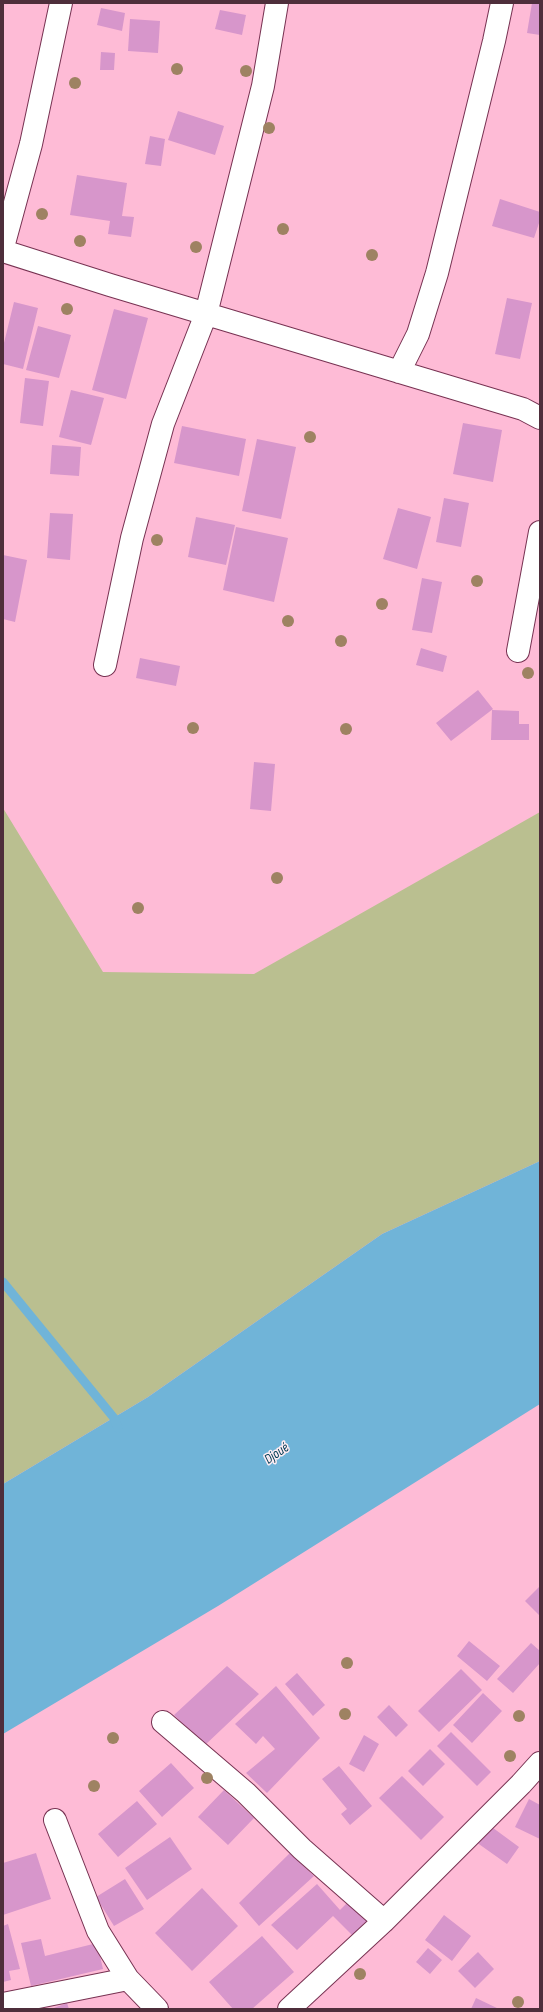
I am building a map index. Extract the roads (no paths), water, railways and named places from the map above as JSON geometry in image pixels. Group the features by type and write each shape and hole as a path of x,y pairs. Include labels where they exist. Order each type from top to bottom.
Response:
{"street":[{"path":"3,247 31,144 61,3"},
{"path":"105,665 132,538 163,424 206,314 263,86 277,3"},
{"path":"399,372 418,334 437,273 502,3"},
{"path":"3,251 206,314 523,409 540,418"},
{"path":"518,651 540,532"},
{"path":"163,1722 246,1793 302,1849 384,1921"},
{"path":"289,2009 384,1921 516,1790 540,1763"},
{"path":"55,1820 98,1931 128,1979 157,2009"},
{"path":"3,2004 128,1979"}],"water":[{"name":"Djoué","path":"540,1161 540,1404 218,1606 3,1734 3,1484 148,1397 382,1234"}],"waterway":[{"path":"3,1282 114,1418 118,1428"}]}
